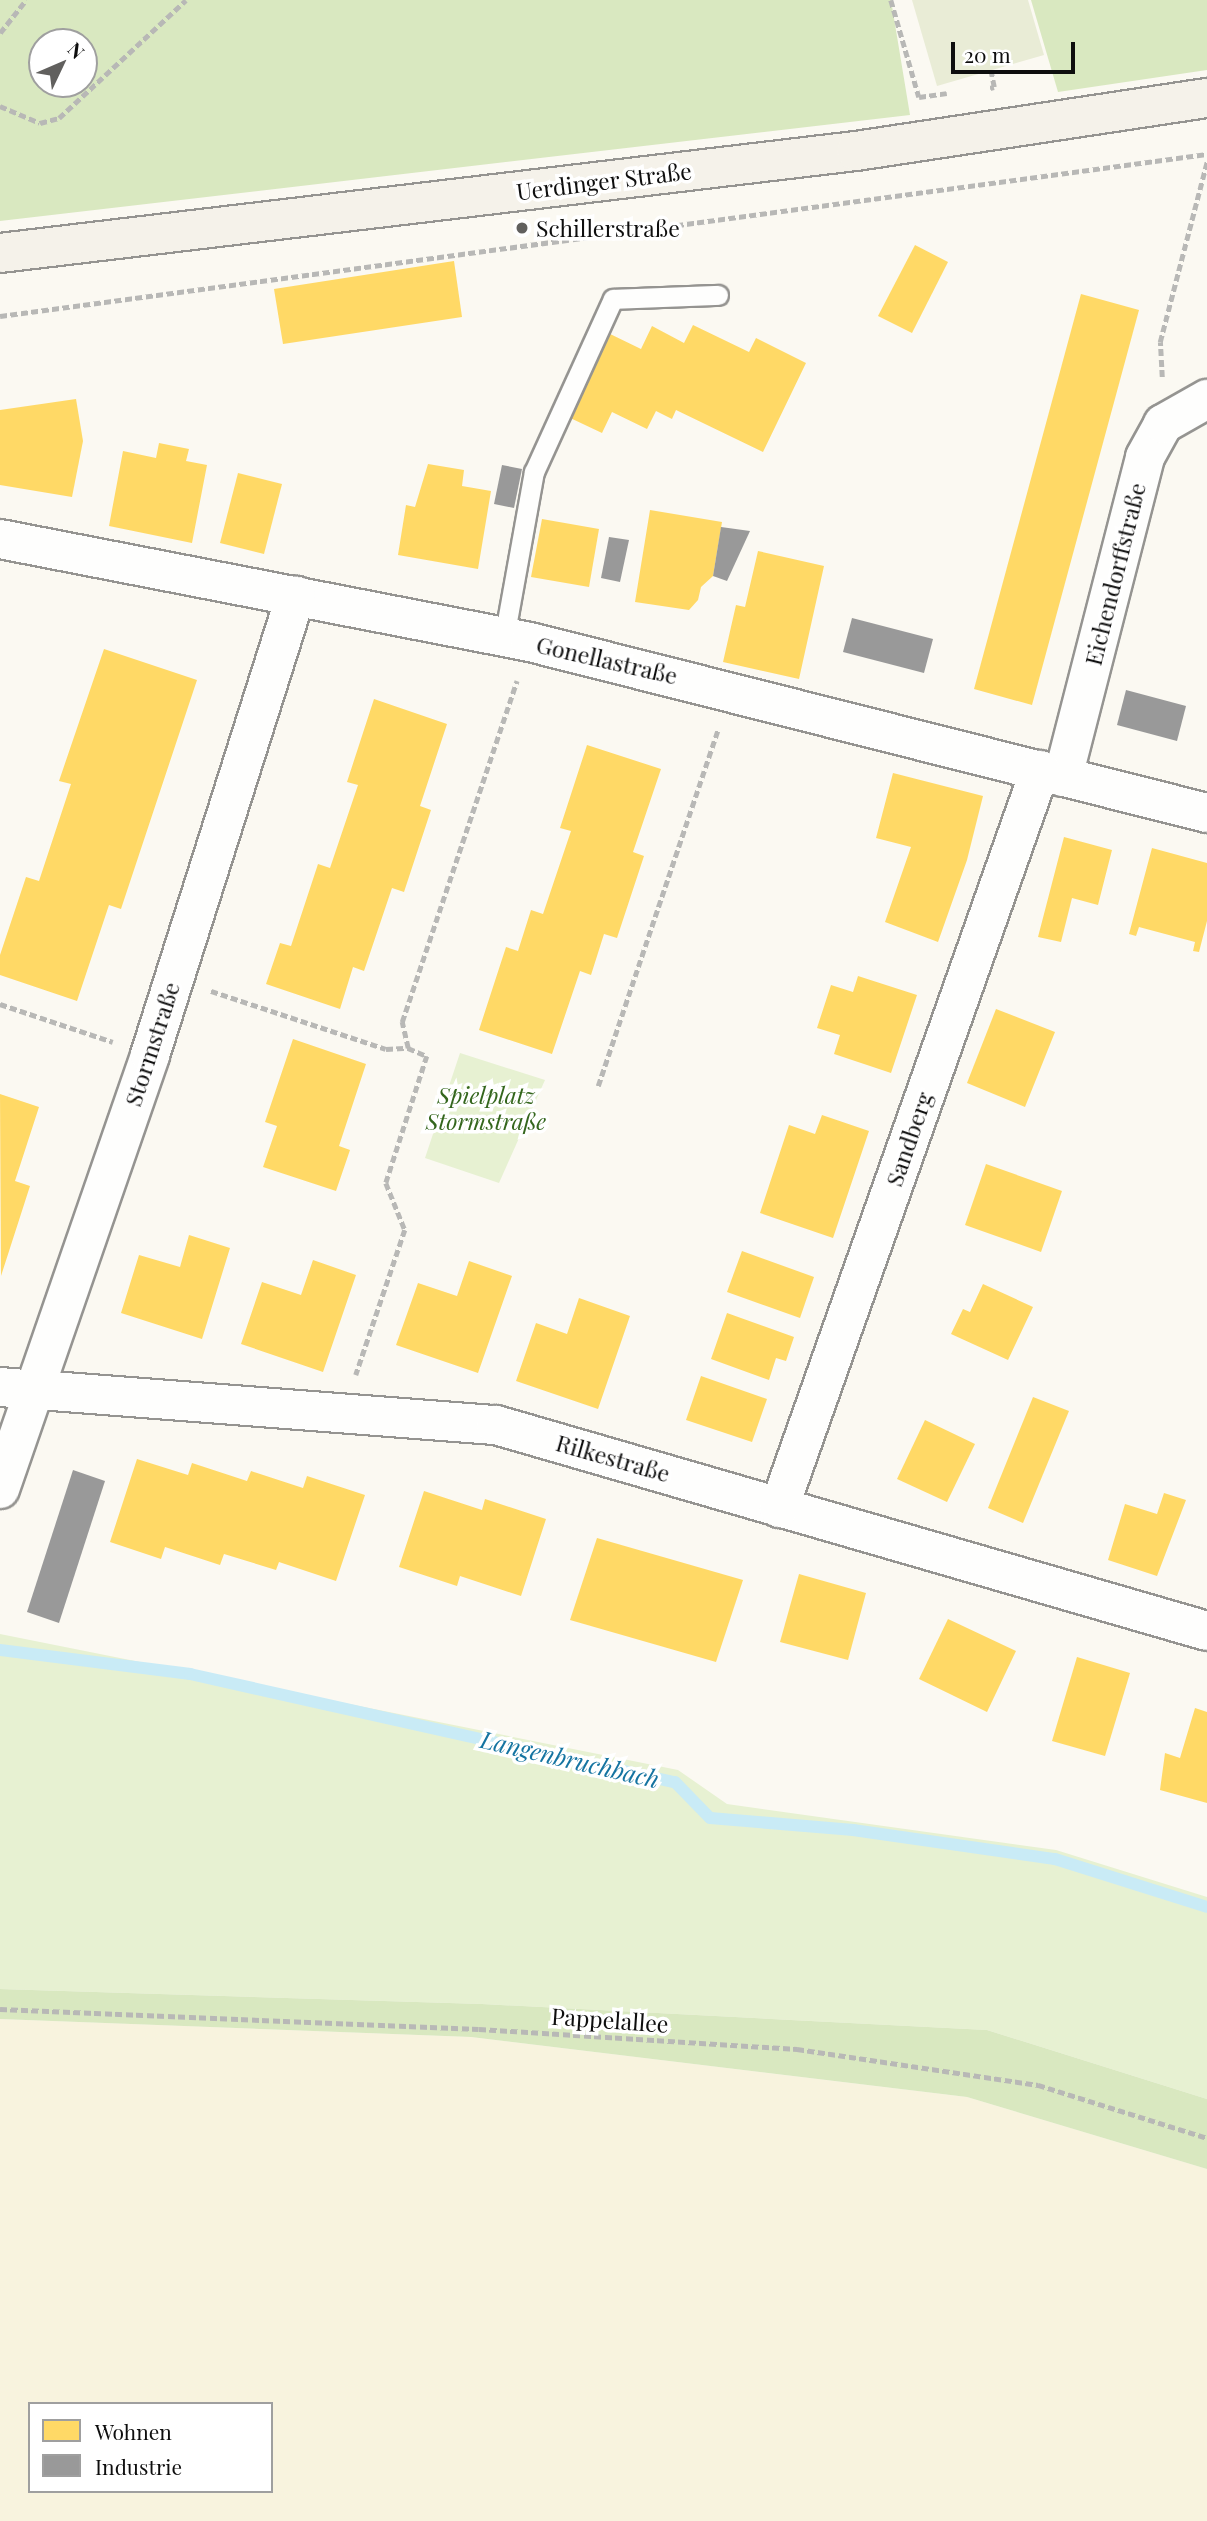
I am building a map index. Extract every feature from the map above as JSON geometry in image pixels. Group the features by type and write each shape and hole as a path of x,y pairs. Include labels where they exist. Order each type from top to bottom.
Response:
{"street":[{"name":"Uerdinger Straße","path":"0,253 842,153 1207,98"},
{"path":"1163,424 1207,399"},
{"name":"Eichendorffstraße","path":"1051,774 1145,457 1163,424"},
{"name":"Gonellastraße","path":"0,539 517,640 732,690 1207,813"},
{"name":"Stormstraße","path":"0,1489 16,1388 150,1055 296,596"},
{"name":"Sandberg","path":"779,1508 1051,774"},
{"name":"Rilkestraße","path":"16,1388 496,1425 1207,1631"}],"lane":[{"path":"517,640 534,472 613,299 718,295"}],"path":[{"path":"0,33 26,0"},
{"path":"0,106 40,123 59,118 186,0"},
{"path":"891,0 919,97 956,92"},
{"path":"981,89 994,87 990,71"},
{"path":"0,316 1207,154"},
{"path":"1163,424 1160,342 1207,161"},
{"path":"408,1048 402,1022 517,640"},
{"path":"598,1087 732,690"},
{"path":"173,979 386,1049 408,1048 427,1056 386,1183 405,1230 344,1413"},
{"path":"0,1004 150,1055"},
{"name":"Pappelallee","path":"0,2009 479,2029 797,2049 1038,2085 1207,2138"}],"shaded area":[{"path":"0,2019 471,2037 967,2097 1207,2169 1207,2521 0,2521"}],"green space":[{"path":"0,0 891,0 910,115 0,221"},
{"path":"912,0 1028,0 1044,55 937,86"},
{"path":"1031,0 1207,0 1207,70 1058,92"},
{"name":"Spielplatz Stormstraße","path":"460,1053 545,1080 499,1183 425,1158"},
{"path":"0,1634 678,1770 727,1804 1056,1850 1207,1897 1207,2099 987,2030 482,2004 0,1989"},
{"path":"0,1989 482,2004 987,2030 1207,2099 1207,2169 967,2097 471,2037 0,2019"}],"building: Wohnen":[{"path":"915,245 948,262 912,333 878,316"},
{"path":"454,261 462,317 283,344 274,289"},
{"path":"1081,294 1139,310 1032,705 974,689"},
{"path":"693,325 749,352 756,338 806,363 763,452 676,410 672,419 656,411 647,429 612,412 602,433 566,416 606,332 641,349 652,326 684,343"},
{"path":"76,399 83,441 72,497 0,485 0,410"},
{"path":"159,443 189,449 186,461 207,465 192,543 109,526 123,451 156,458"},
{"path":"428,464 464,470 462,486 491,491 478,569 398,555 406,505 415,507"},
{"path":"238,473 282,484 264,554 220,543"},
{"path":"650,510 722,522 713,576 701,587 698,600 689,610 635,602"},
{"path":"542,519 599,529 589,587 531,577"},
{"path":"758,551 824,566 799,679 723,662 736,605 745,607"},
{"path":"104,649 197,680 121,909 109,905 77,1001 0,975 0,955 26,877 39,881 71,784 59,781"},
{"path":"374,699 447,724 420,806 431,810 404,892 392,888 364,971 353,967 340,1009 266,984 280,943 291,946 318,864 330,868 358,785 347,782"},
{"path":"587,745 661,769 633,852 644,856 617,938 604,934 591,975 580,971 552,1054 479,1030 506,947 518,951 531,910 543,914 571,831 560,828"},
{"path":"893,773 983,796 967,860 938,942 885,922 911,847 876,838"},
{"path":"1064,837 1112,850 1098,905 1072,898 1061,942 1038,937"},
{"path":"1152,848 1207,863 1207,921 1199,952 1193,951 1195,942 1139,927 1136,936 1129,934"},
{"path":"858,976 917,995 891,1073 834,1054 840,1035 817,1028 831,985 853,992"},
{"path":"996,1009 1055,1032 1025,1107 967,1083"},
{"path":"293,1039 366,1064 339,1146 350,1150 336,1191 263,1167 277,1126 265,1122"},
{"path":"0,1094 39,1107 15,1181 30,1186 1,1276"},
{"path":"822,1115 869,1131 833,1238 760,1213 789,1125 815,1134"},
{"path":"986,1164 1062,1191 1041,1252 965,1225"},
{"path":"189,1235 230,1248 202,1339 121,1313 139,1255 180,1267"},
{"path":"742,1251 814,1277 800,1318 727,1292"},
{"path":"313,1260 356,1275 323,1372 241,1344 262,1282 301,1295"},
{"path":"469,1261 512,1276 478,1373 396,1345 418,1283 457,1296"},
{"path":"983,1284 1033,1307 1008,1360 951,1334 963,1309 970,1312"},
{"path":"579,1298 630,1316 598,1409 516,1381 536,1323 567,1334"},
{"path":"727,1313 794,1337 786,1361 776,1358 769,1380 711,1359"},
{"path":"701,1376 767,1399 752,1442 686,1420"},
{"path":"1033,1397 1069,1411 1023,1523 988,1508"},
{"path":"925,1420 975,1444 947,1502 897,1479"},
{"path":"137,1459 188,1475 192,1463 247,1481 251,1471 303,1488 307,1476 365,1495 336,1581 279,1562 276,1570 224,1554 220,1565 165,1547 161,1559 110,1542"},
{"path":"424,1491 482,1510 485,1499 546,1519 521,1596 460,1576 457,1586 399,1567"},
{"path":"1164,1493 1186,1500 1157,1576 1108,1560 1125,1504 1157,1514"},
{"path":"597,1538 743,1580 716,1662 570,1620"},
{"path":"799,1574 866,1593 848,1660 780,1642"},
{"path":"948,1619 1016,1651 987,1712 919,1679"},
{"path":"1077,1657 1130,1673 1105,1756 1052,1741"},
{"path":"1195,1708 1207,1712 1207,1803 1160,1790 1165,1753 1180,1758"}],"building: Industrie":[{"path":"502,465 522,469 514,508 494,504"},
{"path":"721,527 750,531 727,581 713,576"},
{"path":"609,537 629,540 620,582 601,578"},
{"path":"852,618 933,639 924,673 843,652"},
{"path":"1126,690 1186,706 1177,741 1117,725"},
{"path":"73,1470 105,1481 59,1623 27,1612"}],"waterway":[{"name":"Langenbruchbach","path":"0,1650 190,1674 675,1782 710,1818 853,1830 1055,1859 1207,1907"}],"place":[{"name":"Schillerstraße","path":"522,228"}]}
